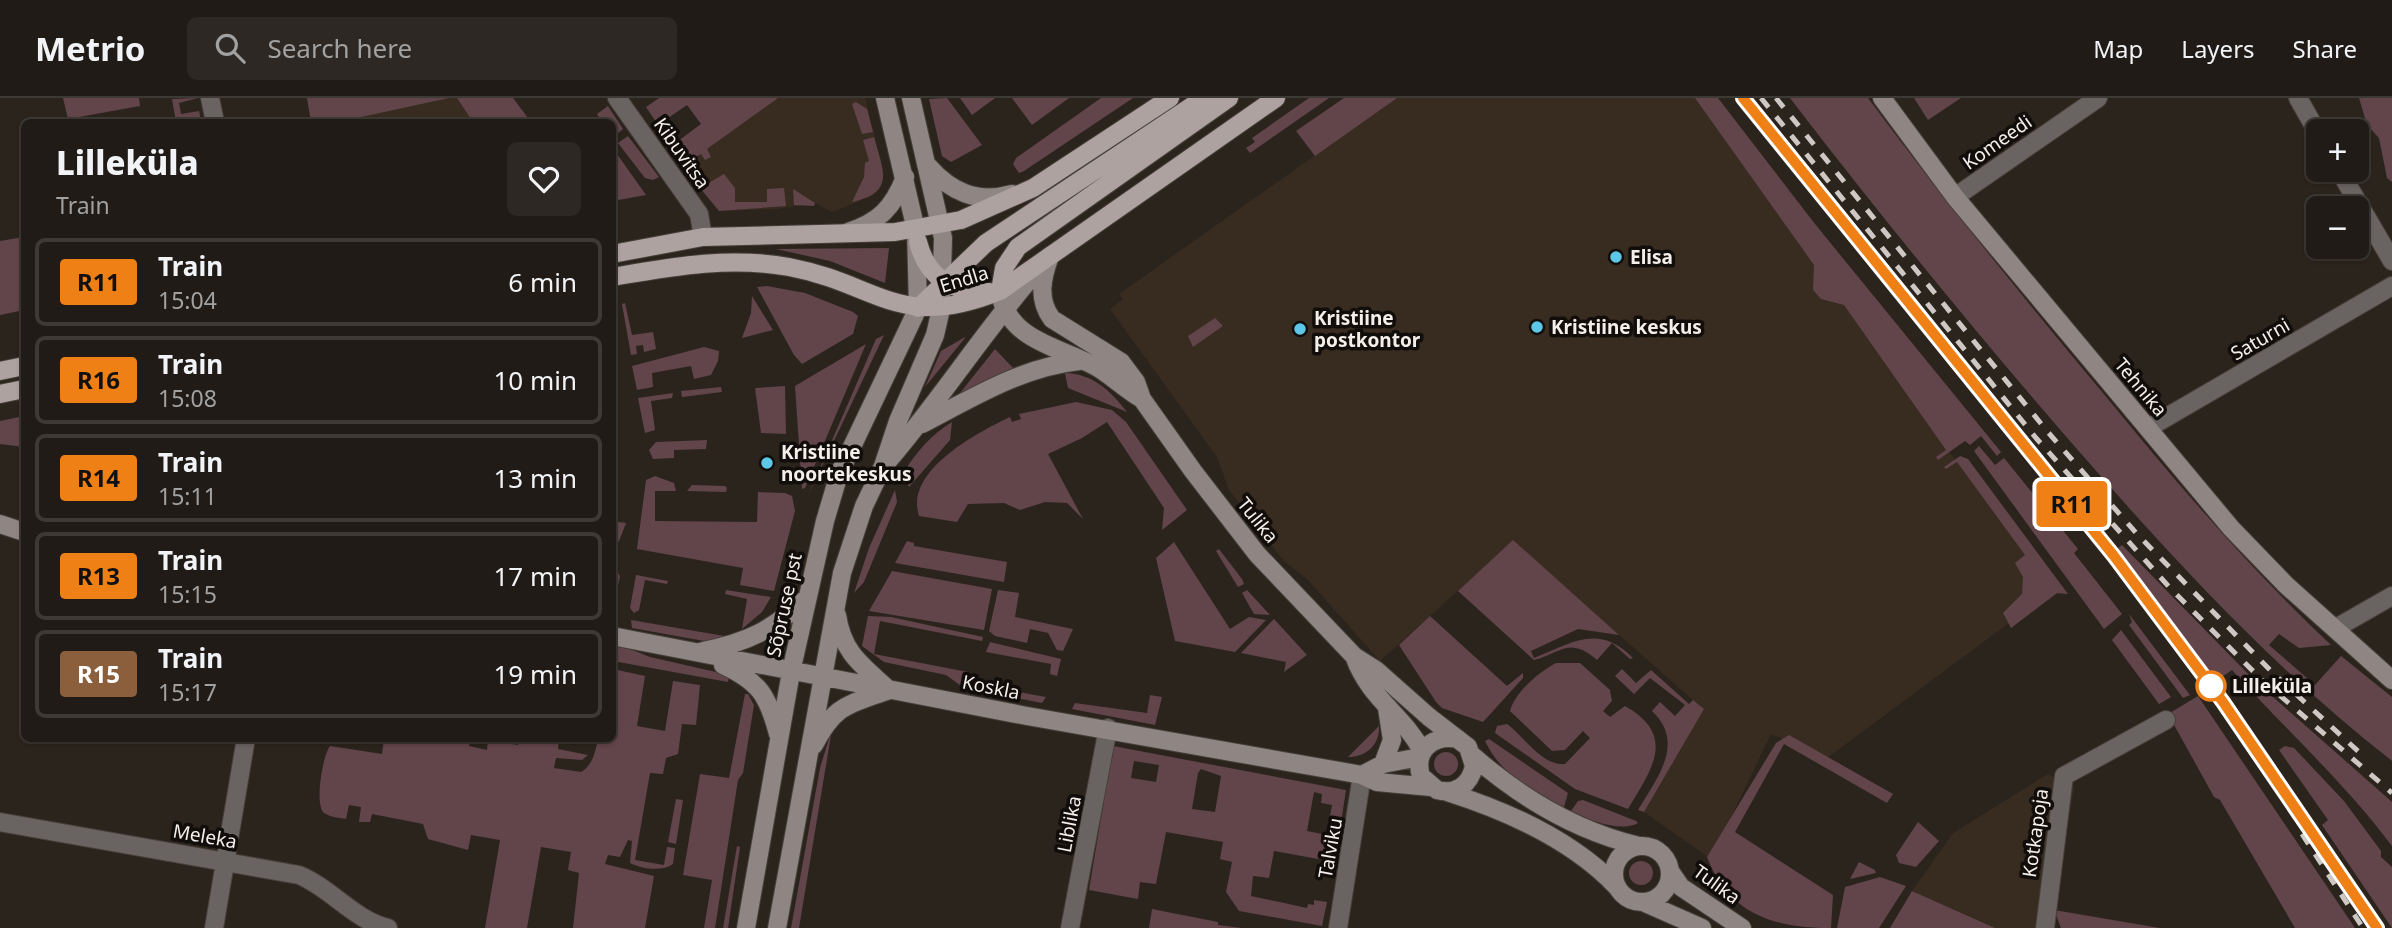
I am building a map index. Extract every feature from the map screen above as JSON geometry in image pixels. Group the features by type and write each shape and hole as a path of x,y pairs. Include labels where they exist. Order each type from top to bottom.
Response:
{"main road":[{"path":"885,98 925,263 944,282 962,291 1002,300"},
{"path":"777,928 842,573 863,506 883,466 898,421 935,335 941,309 944,282 941,226 911,98"},
{"path":"616,253 703,237 847,233 917,236 988,211 1033,188 1170,98"},
{"path":"918,309 986,243 1204,98"},
{"path":"883,466 918,426 1002,300 1004,268 1018,247 1229,98"},
{"name":"Endla","path":"616,276 708,263 766,264 813,273 886,301 918,309 941,309 1002,300 1050,256 1276,98"},
{"name":"Tehnika","path":"1882,98 1955,197 2231,528 2286,585 2392,680"},
{"path":"926,164 951,189 977,197 1005,196 1033,188"},
{"path":"847,233 868,226 887,213 905,177"},
{"path":"917,236 918,309"},
{"name":"Tulika","path":"1050,256 1042,285 1045,309 1061,327 1121,362 1136,382 1142,399 1257,554 1354,656 1376,670 1458,739"},
{"name":"Tulika","path":"1002,300 1020,328 1035,340 1101,370 1142,399"},
{"name":"Sõpruse pst","path":"746,928 791,672 839,474 918,309"},
{"path":"918,426 1011,379 1048,365 1080,361"},
{"path":"0,371 21,367"},
{"path":"0,394 21,390"},
{"path":"0,524 21,532"},
{"path":"0,535 21,533"},
{"path":"694,653 738,644 760,635 807,598"},
{"path":"806,761 832,714 889,690 853,658 841,638 836,604"},
{"name":"Koskla","path":"616,637 791,672 1362,775 1377,782 1439,790"},
{"path":"694,653 756,683 771,706 779,742"},
{"name":"Tulika","path":"1354,656 1363,679 1403,724 1421,754"},
{"path":"1383,764 1392,740 1387,708"},
{"path":"1362,775 1383,764 1421,754 1436,739 1458,739 1496,777 1564,817 1607,837 1656,849 1668,862 1670,871 1666,889 1652,900 1643,902"},
{"path":"1421,754 1421,776 1439,790 1495,808 1594,864 1626,897 1702,928"},
{"path":"1439,790 1457,790 1472,776 1473,756"},
{"path":"1616,886 1614,877 1617,860 1630,848 1639,846"},
{"name":"Tulika","path":"1670,871 1681,887 1742,928"}],"street":[{"path":"210,98 214,119"},
{"name":"Kibuvitsa","path":"617,98 699,214 703,237"},
{"name":"Komeedi","path":"1955,197 2098,98"},
{"path":"2298,98 2310,119"},
{"path":"2346,182 2392,261"},
{"name":"Saturni","path":"2148,428 2392,286"},
{"path":"2336,628 2392,596"},
{"name":"Kotkapoja","path":"2045,928 2064,776 2166,720"},
{"name":"Liblika","path":"1070,928 1108,728"},
{"path":"214,928 245,742"},
{"name":"Talviku","path":"1338,928 1362,775"},
{"name":"Meleka","path":"0,822 299,875 315,882 360,915 388,928"}],"shaded area":[{"path":"63,98 139,98 140,106 68,119"},
{"path":"198,98 179,103 181,114 199,111 201,119 175,119 172,99"},
{"path":"307,98 457,98 471,119 310,119"},
{"path":"307,98 449,98 352,119 310,119"},
{"path":"457,98 513,98 529,119 471,119"},
{"path":"659,98 778,98 707,149 711,157 705,160 701,154 695,157 699,165 694,168 682,162 670,147 701,124 687,105 658,125 646,107"},
{"path":"770,98 865,98 884,174 879,190 872,196 832,212 815,203 778,209 719,211 682,162"},
{"path":"947,98 982,145 951,162 942,156 929,99"},
{"path":"960,98 995,98 972,115"},
{"path":"1012,98 1069,98 1032,125"},
{"path":"1101,98 1133,98 1019,173 1013,164 1016,158"},
{"path":"1309,98 1329,98 1250,153 1246,148 1255,142 1252,138"},
{"path":"1344,98 1397,98 1315,156 1296,131"},
{"path":"1396,98 1697,98 1816,254 1931,428 2058,593 2011,628 2009,623 1827,758 1771,734 1711,859 1644,812 1703,709 1513,541 1380,661 1308,580 1283,560 1229,490 1217,457 1110,309 1123,299 1119,294"},
{"path":"1695,98 1718,98 1815,224 2001,452 1997,456 1981,436 1970,445 1965,441 1938,460 1936,457 1946,450 1844,305 1821,299 1813,290 1814,265"},
{"path":"1790,98 1868,98 1983,247 2157,459 2241,554 2331,645 2299,648 2279,634 2269,645 2315,685 2341,656 2392,697 2392,761 2266,651 2150,531 1966,319"},
{"path":"1914,98 1961,98 1928,120"},
{"path":"2359,98 2392,98 2392,182 2387,178 2379,138 2369,127 2369,119 2365,119"},
{"path":"856,102 867,109 873,132 862,134 852,104"},
{"path":"608,106 623,129 616,135 616,119 600,119 597,114"},
{"path":"628,136 659,177 653,180 645,178 618,143"},
{"path":"874,137 883,170 881,186 866,198 852,202 864,177 865,163 869,161 863,140"},
{"path":"616,153 646,195 616,200"},
{"path":"724,174 735,188 735,202 767,202 767,189 784,188 786,206 719,211 700,188"},
{"path":"793,189 815,203 814,206 794,205"},
{"path":"21,238 21,311 0,315 0,241"},
{"path":"889,248 885,283 830,261 776,249"},
{"path":"767,286 805,293 853,312 858,316 853,334 802,364 794,355 757,287"},
{"path":"752,296 773,330 742,338 751,313"},
{"path":"625,303 632,335 653,332 656,349 644,352 643,345 636,346 637,354 631,355 622,304"},
{"path":"1215,318 1223,326 1193,347 1188,336"},
{"path":"884,335 807,498 876,339"},
{"path":"965,338 925,387 941,351"},
{"path":"866,344 805,488 802,489 795,386"},
{"path":"704,347 719,351 718,361 711,375 694,379 691,366 652,373 653,387 637,390 632,366"},
{"path":"995,349 1014,369 963,395 960,393"},
{"path":"1065,373 1084,376 1100,385 1127,412 1068,388"},
{"path":"785,386 786,434 761,433 755,388"},
{"path":"721,387 722,392 682,397 681,391"},
{"path":"673,393 672,398 651,401 655,430 645,433 638,398"},
{"path":"1076,402 1112,410 1126,422 1187,510 1162,530 1164,508 1107,422 1082,438 1048,454 1083,519 1067,503 1045,502 1020,510 1004,503 968,504 957,522 919,516 917,499 923,483 933,468 947,455 981,432 1010,417 1012,422 1021,419 1019,414"},
{"path":"21,417 21,447 0,444 0,421"},
{"path":"952,422 950,440 909,487 904,472 909,464 931,438"},
{"path":"707,440 706,449 674,450 674,458 653,459 649,450 656,442"},
{"path":"1979,446 1995,465 2004,458 2078,549 2074,553 2122,614 2104,629 1974,451"},
{"path":"1960,456 1968,459 2068,594 2057,593 2011,628 2003,613 2022,594 2023,577 2015,563 2025,555 1957,462 1946,469 1944,467"},
{"path":"655,476 674,483 676,491 655,491 655,521 757,522 758,492 785,493 792,496 795,511 774,591 740,585 743,568 637,549 646,480"},
{"path":"692,485 727,488 726,492 687,491"},
{"path":"895,490 897,502 864,582 854,593 869,548"},
{"path":"616,522 626,523 616,544"},
{"path":"1513,540 1619,635 1578,629 1531,651 1534,658 1585,639 1612,643 1597,660 1579,649 1566,648 1534,660 1458,591"},
{"path":"907,541 914,543 914,546 1007,562 1004,582 895,563"},
{"path":"1174,542 1230,629 1249,617 1266,620 1235,652 1175,641 1156,558"},
{"path":"2122,545 2255,681 2392,802 2392,846 2334,778 2232,670 2216,681 2118,548"},
{"path":"1219,549 1244,584 1238,587 1216,551"},
{"path":"616,570 620,576 616,595"},
{"path":"892,571 992,589 984,630 869,611"},
{"path":"636,575 668,581 667,584 645,580 639,610 634,613 630,608"},
{"path":"726,590 771,597 762,612 742,629 747,599 725,594"},
{"path":"998,590 1019,593 1015,617 1073,629 1063,651 1057,650 1048,633 1030,629 1027,643 995,636 989,631"},
{"path":"1247,590 1270,615 1254,614 1242,593"},
{"path":"2129,614 2190,695 2183,698 2129,625 2132,622"},
{"path":"868,616 891,617 983,637 982,641 880,621 874,654 968,672 966,682 1046,697 1042,703 964,688 946,675 884,662 862,646"},
{"path":"1430,616 1507,686 1523,673 1523,678 1483,722 1442,708 1399,645"},
{"path":"1274,619 1307,655 1284,672 1286,662 1241,653"},
{"path":"631,620 730,637 704,641 632,628"},
{"path":"2121,630 2171,697 2159,704 2112,640"},
{"path":"990,642 1061,659 1057,676 1050,674 1051,664 986,652"},
{"path":"1612,643 1620,647 1633,658 1630,659"},
{"path":"617,644 650,657 729,675 728,682 616,662"},
{"path":"1556,663 1580,663 1610,690 1612,701 1603,711 1610,717 1625,706 1641,717 1651,729 1655,754 1645,781 1628,809 1575,789 1495,733 1497,726 1507,724 1541,756 1565,764 1590,738 1583,731 1565,750 1552,751 1510,711 1529,683"},
{"path":"1622,669 1636,683 1651,670 1689,704 1693,700 1704,709 1644,812 1638,810 1660,773 1668,748 1662,723 1652,711 1660,702 1675,716 1685,705 1650,678 1634,694 1615,676"},
{"path":"616,670 645,676 637,726 665,731 673,681 700,685 696,725 682,724 678,754 666,758 663,774 650,773 635,860 664,865 667,847 675,848 673,864 652,869 630,863 632,841 628,840 620,857 608,855 605,864 654,876 645,928 573,928 579,873 568,870 571,852 541,847 527,928 485,928 500,840 471,835 468,850 428,839 423,824 372,814 370,822 359,822 361,807 349,805 346,819 326,814 321,808 321,779 330,746 382,754 384,742 470,742 469,746 487,750 488,742 518,745 519,742 559,742 558,749 588,755 582,760 556,758 554,768 581,772 591,762 597,742 616,742"},
{"path":"745,694 748,694 754,705 743,773 738,780 715,928 704,928 712,880 683,875 700,774 729,778"},
{"path":"1150,695 1162,697 1155,725 1072,709 1075,703 1147,713"},
{"path":"2198,696 2355,928 2295,928 2220,800 2214,797 2168,714"},
{"path":"1379,726 1377,739 1371,749 1361,755 1348,757"},
{"path":"832,729 799,928 791,928 820,768"},
{"path":"1789,735 1893,794 1887,803 1784,744 1735,832 1833,895 1831,928 1791,925 1756,914 1728,893 1716,877 1707,857 1776,743"},
{"path":"1489,739 1568,793 1564,807 1529,788 1509,773 1492,753 1485,741"},
{"path":"1113,746 1346,790 1335,862 1274,851 1269,878 1253,876 1251,896 1307,908 1308,904 1314,905 1314,900 1327,902 1322,926 1239,911 1226,892 1232,862 1220,859 1223,842 1166,832 1156,884 1140,882 1138,899 1089,890","holes":["1134,761 1159,765 1156,782 1131,778","1201,769 1221,776 1215,812 1192,809","1314,792 1322,794 1321,803 1332,805 1327,835 1307,831"]},
{"path":"2285,746 2294,748 2344,801 2381,851 2381,857 2392,867 2392,928 2322,825 2328,820 2279,750"},
{"path":"1446,752 1455,755 1458,764 1455,773 1446,776 1437,773 1434,764 1437,755"},
{"path":"2048,774 2074,788 2054,907 2041,928 1995,928 1912,891 1953,833"},
{"path":"676,799 683,800 676,844 668,842"},
{"path":"1583,800 1638,823 1613,826 1571,811 1578,801"},
{"path":"1918,822 1939,841 1916,867 1899,863 1896,855"},
{"path":"737,846 740,847 728,928 723,928"},
{"path":"1641,861 1650,864 1653,873 1650,882 1641,885 1632,882 1629,873 1632,864"},
{"path":"1859,862 1875,870 1876,873 1850,879"},
{"path":"1880,877 1906,886 1879,928 1837,928 1845,887"},
{"path":"1912,891 1995,928 1890,928"},
{"path":"1152,909 1218,922 1218,925 1242,928 1149,928"},
{"path":"2054,910 2066,912 2160,928 2061,928"}],"railway":[{"path":"1743,98 2114,556 2223,702 2377,928"},
{"path":"1761,98 2036,438 2170,588 2261,679 2392,793"},
{"path":"1776,98 2047,431 2137,534 2273,673 2360,753"},
{"path":"2302,834 2363,928"}],"train":[{"name":"R11","path":"1743,98 2114,556 2223,702 2377,928"}],"place":[{"name":"Elisa","path":"1616,257"},
{"name":"Kristiine keskus","path":"1537,327"},
{"name":"Kristiine postkontor","path":"1300,329"},
{"name":"Kristiine noortekeskus","path":"767,463"},
{"name":"Lilleküla","path":"2211,686"}]}
